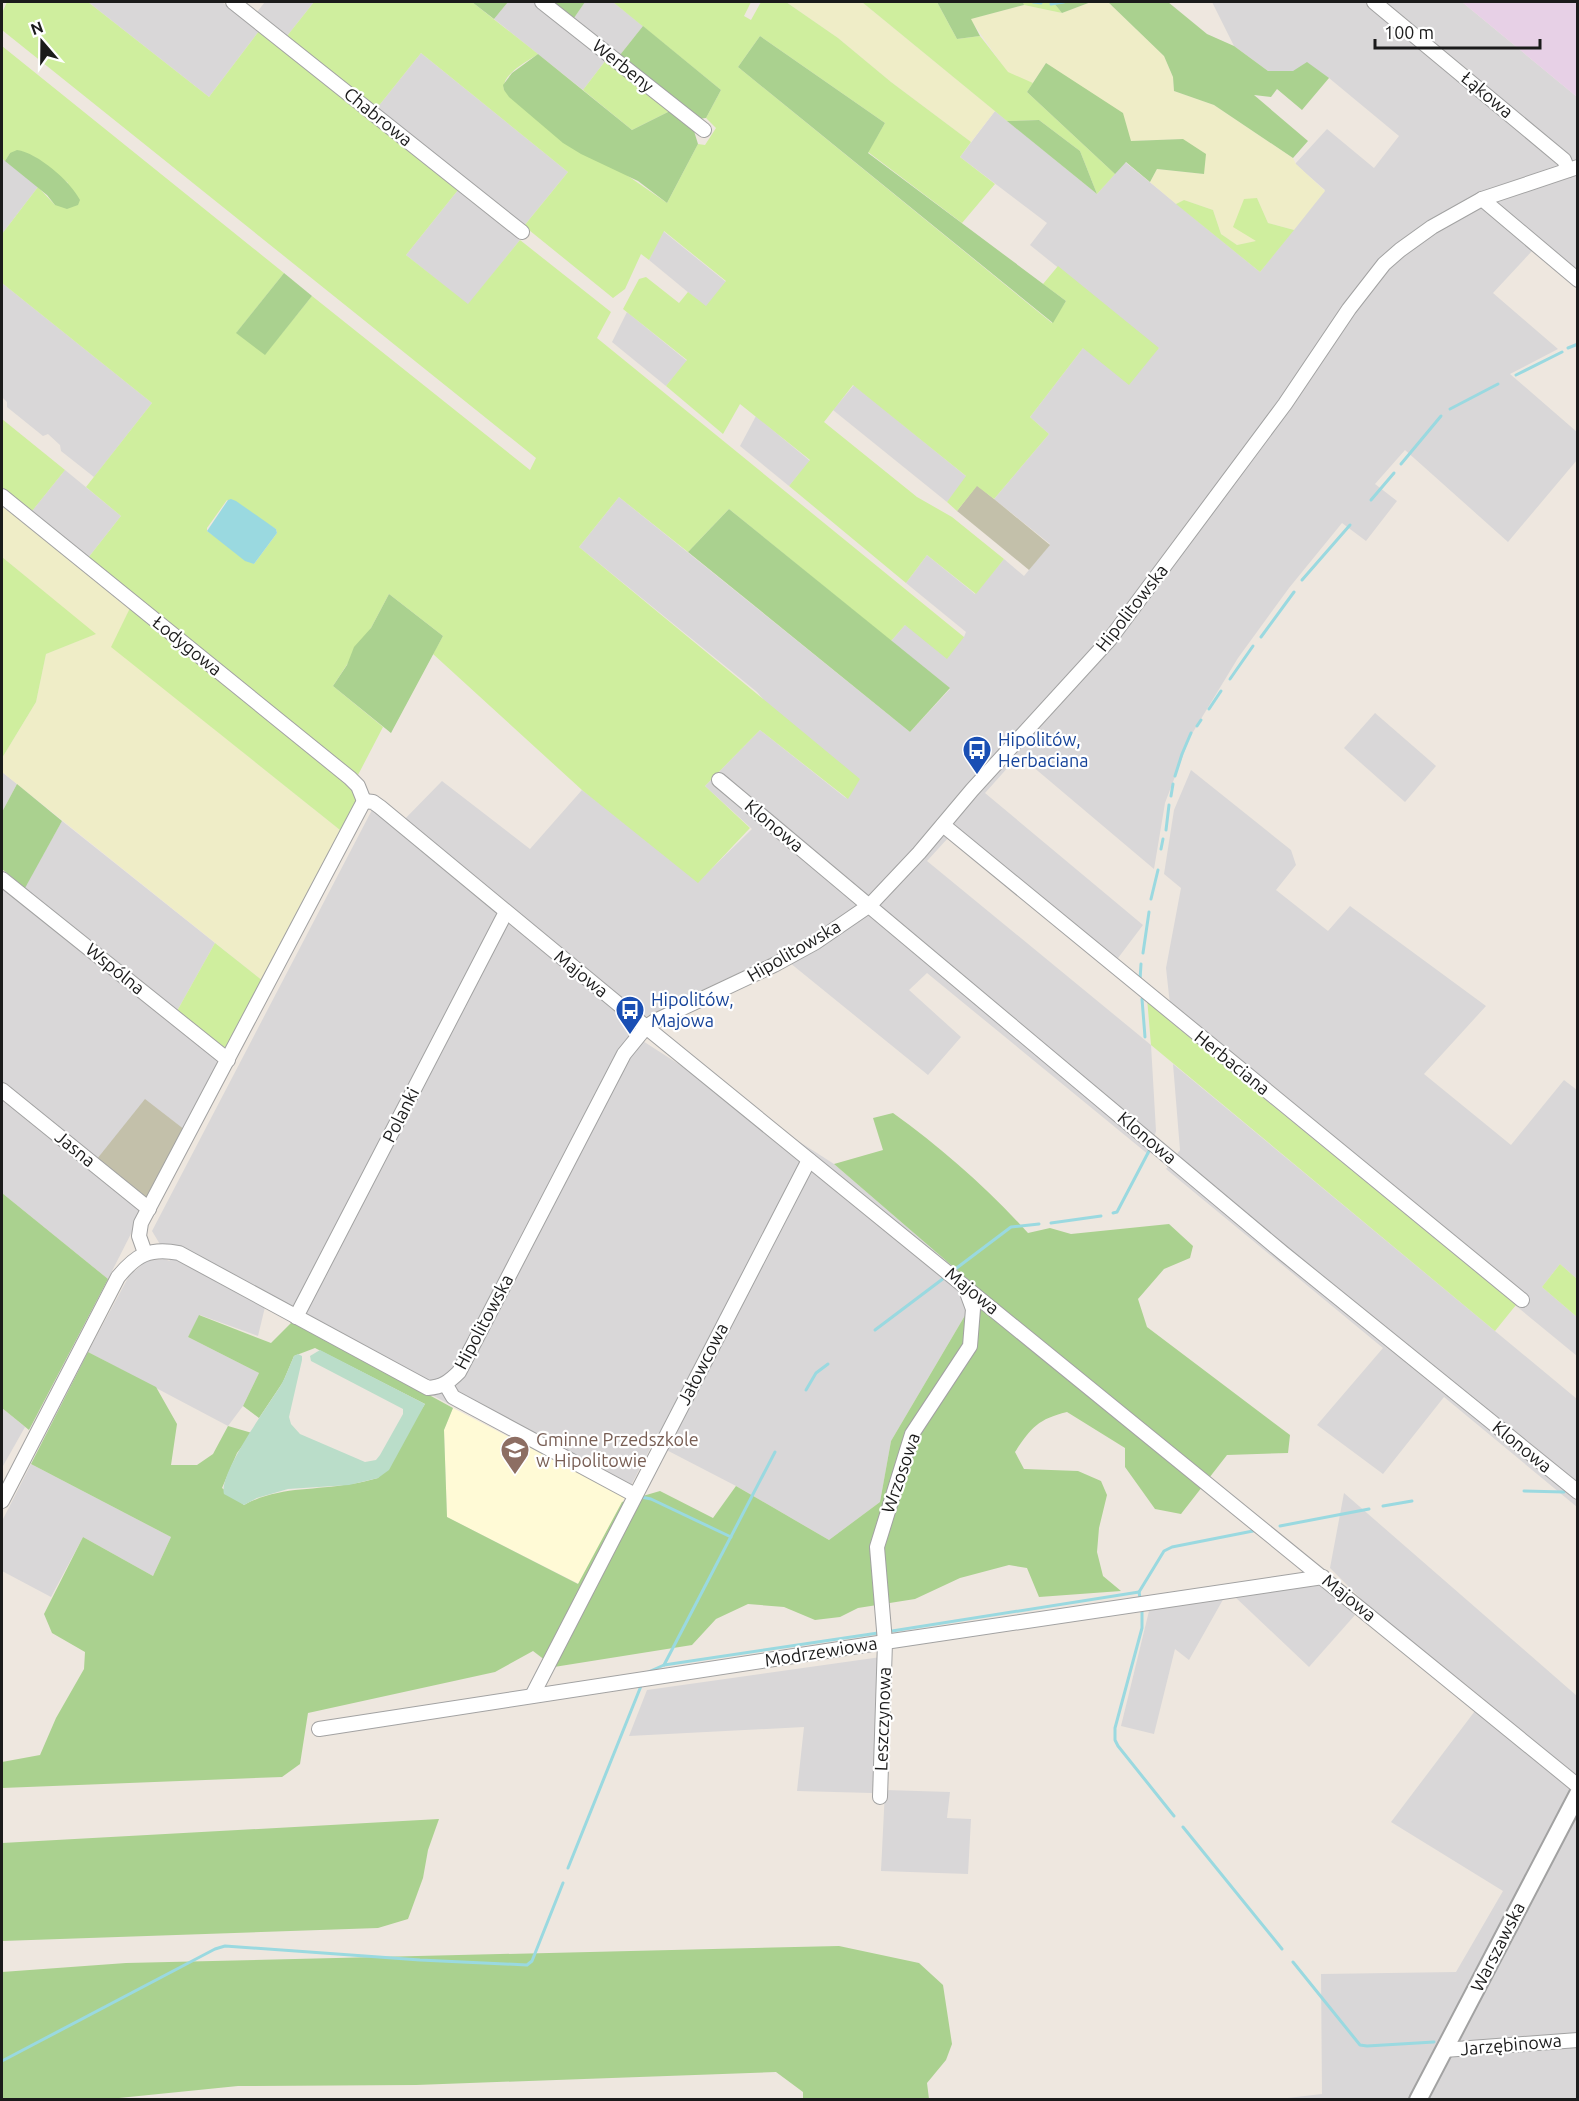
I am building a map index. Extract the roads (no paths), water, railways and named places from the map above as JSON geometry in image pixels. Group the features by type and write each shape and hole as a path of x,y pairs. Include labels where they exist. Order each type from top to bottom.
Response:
{"street":[{"name":"Chabrowa","path":"233,2 522,232"},
{"name":"Werbeny","path":"542,2 704,130"},
{"name":"Łąkowa","path":"1374,2 1573,168"},
{"name":"Hipolitowska","path":"146,1253 160,1250 179,1253 428,1388 446,1385 459,1372 624,1054 646,1027 674,1011 783,961 816,942 870,905 919,854 972,790 1110,639 1286,404 1376,272 1400,250 1424,233 1482,199 1573,168"},
{"path":"1482,199 1578,280"},
{"name":"Łodygowa","path":"2,496 350,778 358,786 364,801"},
{"name":"Klonowa","path":"719,780 1283,1253 1578,1492"},
{"path":"2,1501 7,1475 118,1276 128,1265 146,1253 139,1236 139,1227 364,801"},
{"name":"Majowa","path":"364,801 373,802 380,807 646,1027 1578,1786"},
{"name":"Herbaciana","path":"943,825 1522,1300"},
{"name":"Wspólna","path":"2,879 228,1060"},
{"name":"Polanki","path":"296,1317 506,912"},
{"name":"Jasna","path":"2,1090 149,1209"},
{"name":"Jałowcowa","path":"532,1696 809,1160"},
{"name":"Wrzosowa","path":"885,1642 877,1547 912,1434 970,1346 973,1309 964,1285"},
{"path":"446,1385 453,1396 636,1495"},
{"name":"Modrzewiowa","path":"319,1729 1323,1577"},
{"name":"Leszczynowa","path":"880,1797 885,1642"},
{"name":"Warszawska","path":"1418,2100 1578,1794"},
{"name":"Jarzębinowa","path":"1444,2050 1578,2040"}],"water":[{"path":"231,499 276,529 277,533 254,564 245,561 207,531"}],"waterway":[{"path":"1033,2 1041,3"},
{"path":"1051,4 1064,2"},
{"path":"1568,348 1578,344"},
{"path":"1516,375 1562,352"},
{"path":"1450,409 1498,384"},
{"path":"1401,464 1441,416"},
{"path":"1371,500 1394,473"},
{"path":"1302,580 1350,525"},
{"path":"1261,637 1294,592"},
{"path":"1230,679 1253,646"},
{"path":"1209,709 1221,691"},
{"path":"1197,726 1201,720"},
{"path":"1175,776 1191,733"},
{"path":"1171,796 1173,784"},
{"path":"1166,830 1169,805"},
{"path":"1161,849 1163,839"},
{"path":"1151,899 1158,870"},
{"path":"1143,953 1149,912"},
{"path":"1140,980 1141,964"},
{"path":"1142,999 1145,1037"},
{"path":"1113,1213 1117,1212 1149,1151"},
{"path":"1051,1223 1101,1216"},
{"path":"954,1270 1011,1227 1039,1224"},
{"path":"875,1330 944,1278"},
{"path":"806,1390 816,1373 828,1364"},
{"path":"664,1665 775,1452"},
{"path":"1524,1491 1564,1492"},
{"path":"641,1497 651,1499 731,1537"},
{"path":"1383,1506 1412,1501"},
{"path":"1280,1526 1369,1509"},
{"path":"1140,1598 1139,1592 1164,1551 1172,1547 1253,1531"},
{"path":"892,1631 1139,1592"},
{"path":"1142,1610 1142,1628 1115,1728 1115,1740 1174,1816"},
{"path":"646,1673 664,1665 878,1633"},
{"path":"568,1868 641,1686"},
{"path":"1183,1827 1282,1949"},
{"path":"2,2061 215,1949 225,1946 527,1965 532,1961 563,1883"},
{"path":"1293,1962 1360,2045 1434,2042"}],"place":[{"name":"Hipolitów, Herbaciana","path":"977,776"},
{"name":"Hipolitów, Majowa","path":"630,1036"},
{"name":"Gminne Przedszkole w Hipolitowie","path":"515,1476"}]}
